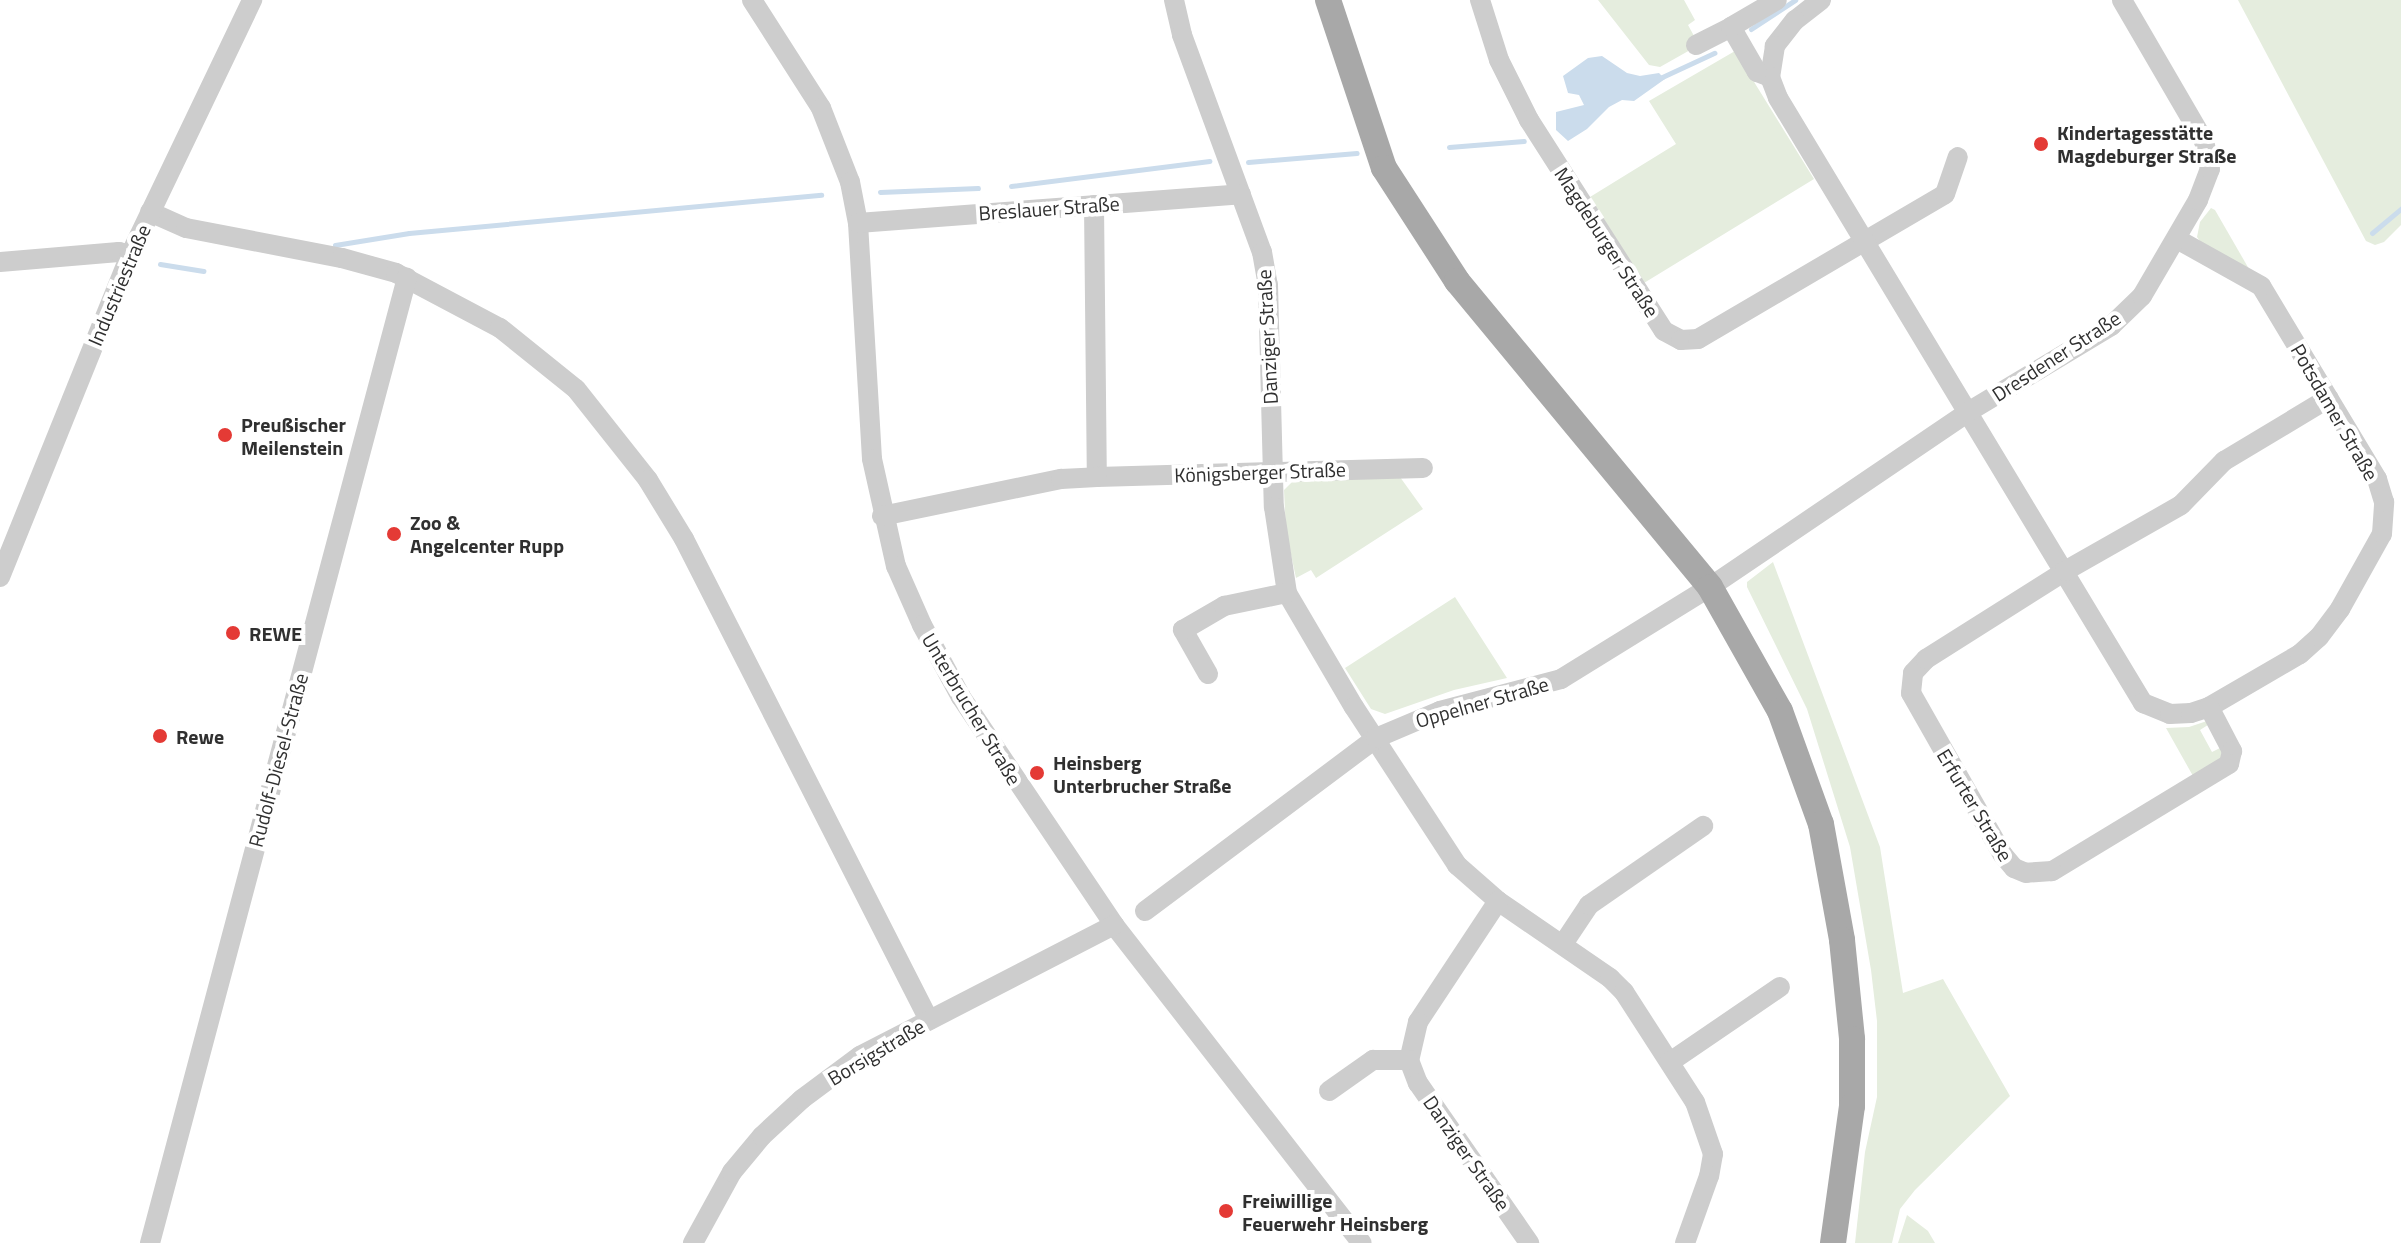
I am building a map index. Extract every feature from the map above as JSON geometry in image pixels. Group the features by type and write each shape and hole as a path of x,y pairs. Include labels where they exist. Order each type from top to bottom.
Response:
{"main road":[{"path":"1328,0 1384,168 1457,281 1710,587 1780,711 1821,824 1842,940 1852,1039 1852,1106 1833,1243"}],"street":[{"name":"Industriestraße","path":"0,577 130,255 252,0"},
{"name":"Unterbrucher Straße","path":"752,0 821,108 850,182 858,223 872,459 882,516 901,578 961,697 1114,925 1362,1243"},
{"name":"Danziger Straße","path":"1174,0 1182,35 1262,252 1268,285 1273,472 1280,566 1287,593 1329,668 1457,865 1498,901 1563,944 1624,992 1695,1102 1713,1154 1709,1176 1685,1243"},
{"name":"Magdeburger Straße","path":"1480,0 1499,60 1529,120 1664,331 1681,340 1698,339 1945,194 1958,157"},
{"path":"1696,45 1777,0"},
{"path":"1821,0 1795,20 1775,46 1770,77 1863,241 1968,412"},
{"name":"Dresdener Straße","path":"1710,587 1968,412 2111,326 2142,296 2177,239 2210,169 2204,141 2122,0"},
{"path":"1731,27 1757,72 1770,77"},
{"name":"Breslauer Straße","path":"858,223 1241,194"},
{"path":"1094,205 1097,477"},
{"path":"150,212 186,228 342,258 407,278 500,328 576,389 615,434 684,539 929,1020"},
{"name":"Potsdamer Straße","path":"1968,412 2143,703 2170,714 2191,713 2209,707 2300,654 2319,637 2340,609 2382,534 2384,502 2377,479 2261,286 2177,239"},
{"path":"0,262 119,252 130,255"},
{"name":"Rudolf-Diesel-Straße","path":"150,1243 407,278"},
{"path":"2065,571 2181,505 2224,461 2329,398"},
{"name":"Königsberger Straße","path":"882,516 1061,479 1423,468"},
{"name":"Erfurter Straße","path":"2065,571 1926,659 1913,673 1911,693 1920,713 2014,868 2026,873 2052,871 2229,764 2232,751 2209,707"},
{"name":"Oppelner Straße","path":"1145,911 1376,738 1440,711 1561,679 1710,587"},
{"path":"1208,674 1183,630 1224,606 1287,593"},
{"path":"1563,944 1589,905 1703,826"},
{"path":"1329,1091 1373,1060 1409,1060 1418,1022 1498,901"},
{"name":"Borsigstraße","path":"693,1243 732,1172 762,1136 802,1099 860,1056 1114,925"},
{"path":"1670,1062 1780,987"},
{"name":"Danziger Straße","path":"1409,1060 1418,1083 1529,1243"}],"green space":[{"path":"1598,0 1684,0 1695,20 1688,25 1699,45 1660,67 1649,65"},
{"path":"2238,0 2401,0 2401,225 2384,242 2375,245 2366,241"},
{"path":"1735,51 1814,179 1644,283 1590,197 1676,144 1649,101"},
{"path":"2211,208 2249,269 2202,244 2197,237 2200,222"},
{"path":"1400,477 1423,509 1316,578 1311,570 1296,578 1286,531 1284,490 1293,481"},
{"path":"1773,562 1880,847 1903,993 1943,979 2010,1096 1915,1190 1900,1209 1892,1243 1855,1243 1865,1152 1877,1097 1877,1021 1871,970 1850,847 1807,709 1747,587 1747,582"},
{"path":"1455,597 1507,678 1454,690 1385,714 1371,709 1345,668"},
{"path":"2207,721 2211,723 2200,730 2212,752 2224,746 2224,756 2193,776 2166,728 2189,727"},
{"path":"1907,1215 1928,1231 1935,1243 1898,1243"}],"water":[{"path":"1602,56 1627,73 1640,76 1659,73 1665,79 1634,101 1622,100 1609,107 1587,129 1568,141 1556,130 1556,112 1584,105 1579,95 1568,93 1563,76 1588,58"}],"waterway":[{"path":"1751,29 1795,0"},
{"path":"1660,78 1714,53"},
{"path":"1449,147 1524,141"},
{"path":"1248,162 1357,153"},
{"path":"1011,186 1209,161"},
{"path":"880,192 978,188"},
{"path":"335,245 409,233 821,195"},
{"path":"2372,233 2401,209"},
{"path":"160,264 203,271"}],"place":[{"name":"Kindertagesstätte Magdeburger Straße","path":"2041,144"},
{"name":"Preußischer Meilenstein","path":"225,435"},
{"name":"Zoo & Angelcenter Rupp","path":"394,534"},
{"name":"REWE","path":"233,633"},
{"name":"Rewe","path":"160,736"},
{"name":"Heinsberg Unterbrucher Straße","path":"1037,773"},
{"name":"Freiwillige Feuerwehr Heinsberg","path":"1226,1211"}]}
